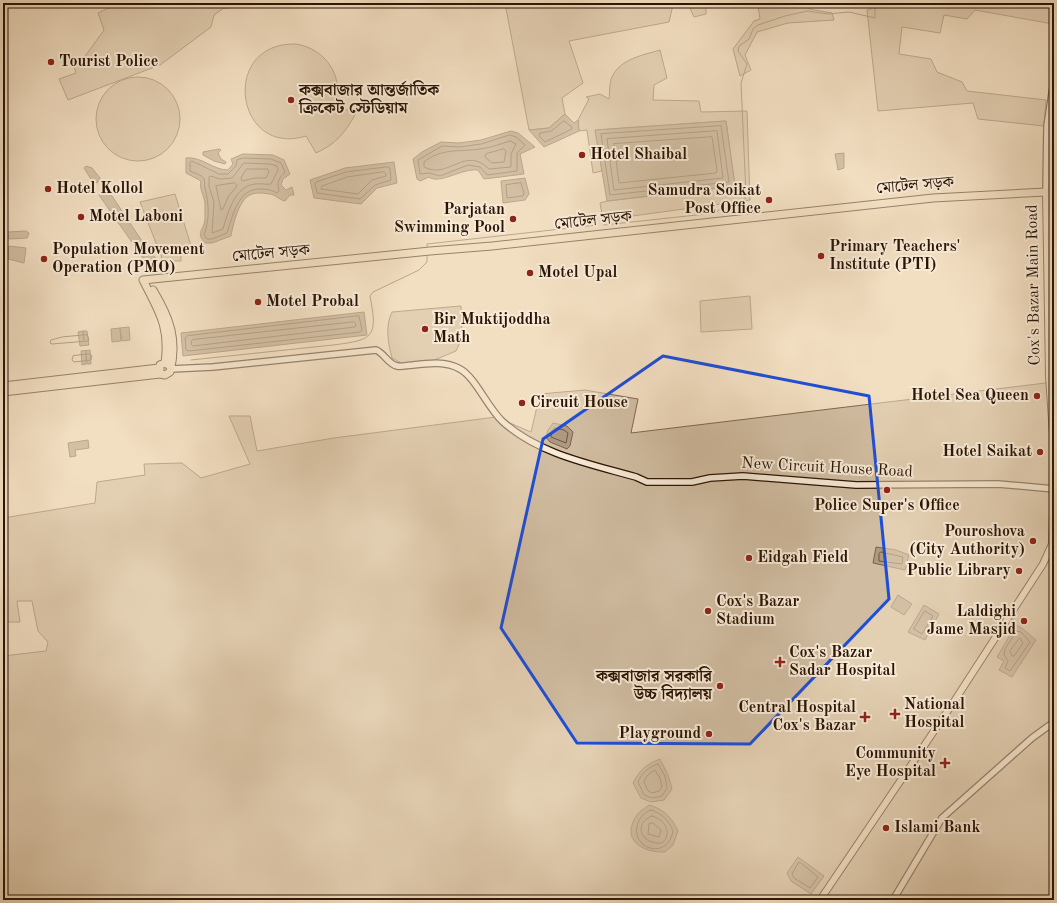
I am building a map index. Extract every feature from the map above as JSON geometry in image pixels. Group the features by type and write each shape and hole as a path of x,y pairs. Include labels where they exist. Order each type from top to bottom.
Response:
{"highway":[{"name":"মোটেল সড়ক","path":"169,366 168,344 163,320 145,280 430,250 492,246 933,198 1046,192"},
{"path":"160,371 168,374 169,366"},
{"path":"3,392 160,371 169,366"},
{"path":"3,386 100,378"}],"main road":[{"name":"Cox's Bazar Main Road","path":"1046,192 1049,376 1054,449"},
{"path":"820,900 955,700 1018,603 1053,545 1054,484"}],"street":[{"path":"1046,192 1047,126 1054,80"},
{"name":"New Circuit House Road","path":"169,366 213,367 376,350 380,351 391,363 398,366 433,363 450,365 467,374 491,409 510,429 533,443 559,454 636,477 647,482 692,482 710,478 743,476 856,485 998,484 1054,489"},
{"path":"893,900 942,818 1032,738 1054,722"}],"highlighted area":[{"path":"663,356 869,396 889,599 750,744 577,743 501,628 543,439"}],"shaded area":[{"path":"119,3 245,3 224,8 214,15 211,27 160,65 68,100 59,79 76,73 73,64 83,59 104,30 98,13"},
{"path":"505,3 706,3 706,14 694,17 688,4 673,5 669,22 569,41 583,83 562,98 565,114 549,128 529,130"},
{"path":"747,3 808,3 809,9 832,13 834,20 788,23 757,32 745,55 751,70 740,76 733,49 754,21 760,19 758,6"},
{"path":"871,3 1054,3 1053,24 975,10 967,19 944,15 940,33 902,27 899,54 931,59 937,72 962,82 967,91 1046,100 1044,126 978,119 973,103 878,111 867,10 871,9"},
{"name":"কক্সবাজার আন্তর্জাতিক ক্রিকেট স্টেডিয়াম","path":"296,44 307,47 324,58 335,75 338,95 336,106 356,113 348,126 334,142 316,153 306,136 282,138 264,131 251,116 246,98 247,78 255,61 271,48"},
{"path":"660,50 667,78 654,85 653,100 699,101 701,112 747,111 750,200 603,220 600,203 607,201 735,186 726,121 596,130 602,171 593,173 587,130 579,131 578,120 589,99 586,97 600,94 609,99 611,79 620,66 639,56"},
{"path":"138,77 146,78 161,84 173,96 179,111 179,127 173,142 161,154 146,160 138,161 130,160 115,154 103,142 97,127 96,119 97,111 103,96 115,84 130,78"},
{"path":"1052,115 1054,115 1054,157 1050,157"},
{"path":"175,194 192,249 181,251 181,261 163,261 140,202"},
{"path":"750,296 752,329 701,332 700,301"},
{"name":"Bir Muktijoddha Math","path":"461,306 462,338 456,351 432,361 403,364 392,358 388,341 388,323 392,312"},
{"path":"1054,382 1054,900 3,900 3,656 46,651 48,642 38,631 32,601 17,601 20,622 3,622 3,518 95,503 97,482 145,475 144,464 182,463 201,478 250,464 229,416 250,416 257,451 334,438 496,417 531,432 540,394 585,390 638,399 631,433"}],"water":[{"path":"565,114 574,123 578,120 579,131 544,147 529,130 549,128"},
{"path":"726,121 735,186 607,201 595,130"},
{"path":"511,131 518,133 535,147 520,154 524,174 484,179 478,170 472,170 439,179 429,177 420,181 417,179 413,159 422,152 441,142 459,143 481,140"},
{"path":"219,149 221,150 218,153 221,159 226,162 225,164 214,161 203,155 203,152"},
{"path":"844,153 844,168 838,170 835,154"},
{"path":"243,154 273,155 284,160 290,174 283,179 281,185 286,190 292,187 294,195 290,195 285,201 271,194 254,193 250,195 240,207 235,219 231,236 212,243 205,243 200,234 205,219 205,203 201,189 201,181 186,173 186,158 197,159 217,168 228,170 233,164 231,159"},
{"path":"394,162 397,183 377,188 361,204 314,198 310,180 345,168"},
{"path":"86,166 92,168 100,178 100,181 94,184 84,168"},
{"path":"525,178 529,194 525,200 503,203 501,181"},
{"path":"108,190 144,244 158,261 160,268 154,268 145,261 99,195"},
{"path":"26,231 29,233 27,238 9,239 7,232"},
{"path":"9,246 26,248 24,263 8,259"},
{"path":"364,312 367,335 183,356 181,333"},
{"path":"129,327 130,340 122,341 120,328"},
{"path":"120,328 121,341 112,342 111,329"},
{"path":"87,331 89,345 80,346 78,332"},
{"path":"90,350 91,364 87,364 86,351 86,364 82,365 81,351"},
{"path":"553,423 567,426 573,432 570,446 567,449 550,442 546,437 548,430"},
{"path":"88,440 89,448 75,450 76,456 70,457 68,443"},
{"path":"876,547 896,550 909,555 905,570 873,563"},
{"path":"898,595 912,604 904,615 891,607"},
{"path":"924,605 939,614 925,640 908,632"},
{"path":"1016,625 1036,640 1012,677 999,670 1004,661 997,657"},
{"path":"660,759 668,775 672,789 664,800 651,802 641,798 633,783 638,774 644,768"},
{"path":"649,805 659,809 667,815 678,831 673,845 665,852 649,850 636,843 632,838 632,824 638,814"},
{"path":"798,857 824,876 811,894 791,881 787,873"}],"waterway":[{"path":"604,225 715,213 726,204 739,205 744,201 746,195 741,83 747,64 738,51 739,46 749,39 753,29 758,25 785,16 807,11 828,14 849,12 875,18 875,3"},
{"path":"427,248 427,244 597,225"},
{"path":"191,360 333,345 357,341 365,338 370,334 373,328 370,296 373,292 419,270 427,262 427,255"}],"place":[{"name":"Tourist Police","path":"51,62"},
{"name":"কক্সবাজার আন্তর্জাতিক ক্রিকেট স্টেডিয়াম","path":"291,100"},
{"name":"Hotel Shaibal","path":"582,155"},
{"name":"Hotel Kollol","path":"48,189"},
{"name":"Samudra Soikat Post Office","path":"769,200"},
{"name":"Motel Laboni","path":"81,217"},
{"name":"Parjatan Swimming Pool","path":"513,219"},
{"name":"Primary Teachers' Institute (PTI)","path":"821,256"},
{"name":"Population Movement Operation (PMO)","path":"44,259"},
{"name":"Motel Upal","path":"530,273"},
{"name":"Motel Probal","path":"258,302"},
{"name":"Bir Muktijoddha Math","path":"425,329"},
{"name":"Hotel Sea Queen","path":"1037,396"},
{"name":"Circuit House","path":"522,403"},
{"name":"Hotel Saikat","path":"1040,452"},
{"name":"Police Super's Office","path":"887,490"},
{"name":"Pouroshova (City Authority)","path":"1033,541"},
{"name":"Eidgah Field","path":"749,558"},
{"name":"Public Library","path":"1019,571"},
{"name":"Cox's Bazar Stadium","path":"708,611"},
{"name":"Laldighi Jame Masjid","path":"1024,621"},
{"name":"Cox's Bazar Sadar Hospital","path":"780,662"},
{"name":"কক্সবাজার সরকারি উচ্চ বিদ্যালয়","path":"720,686"},
{"name":"National Hospital","path":"895,714"},
{"name":"Central Hospital Cox's Bazar","path":"865,717"},
{"name":"Playground","path":"709,734"},
{"name":"Community Eye Hospital","path":"945,763"},
{"name":"Islami Bank","path":"886,828"}]}
